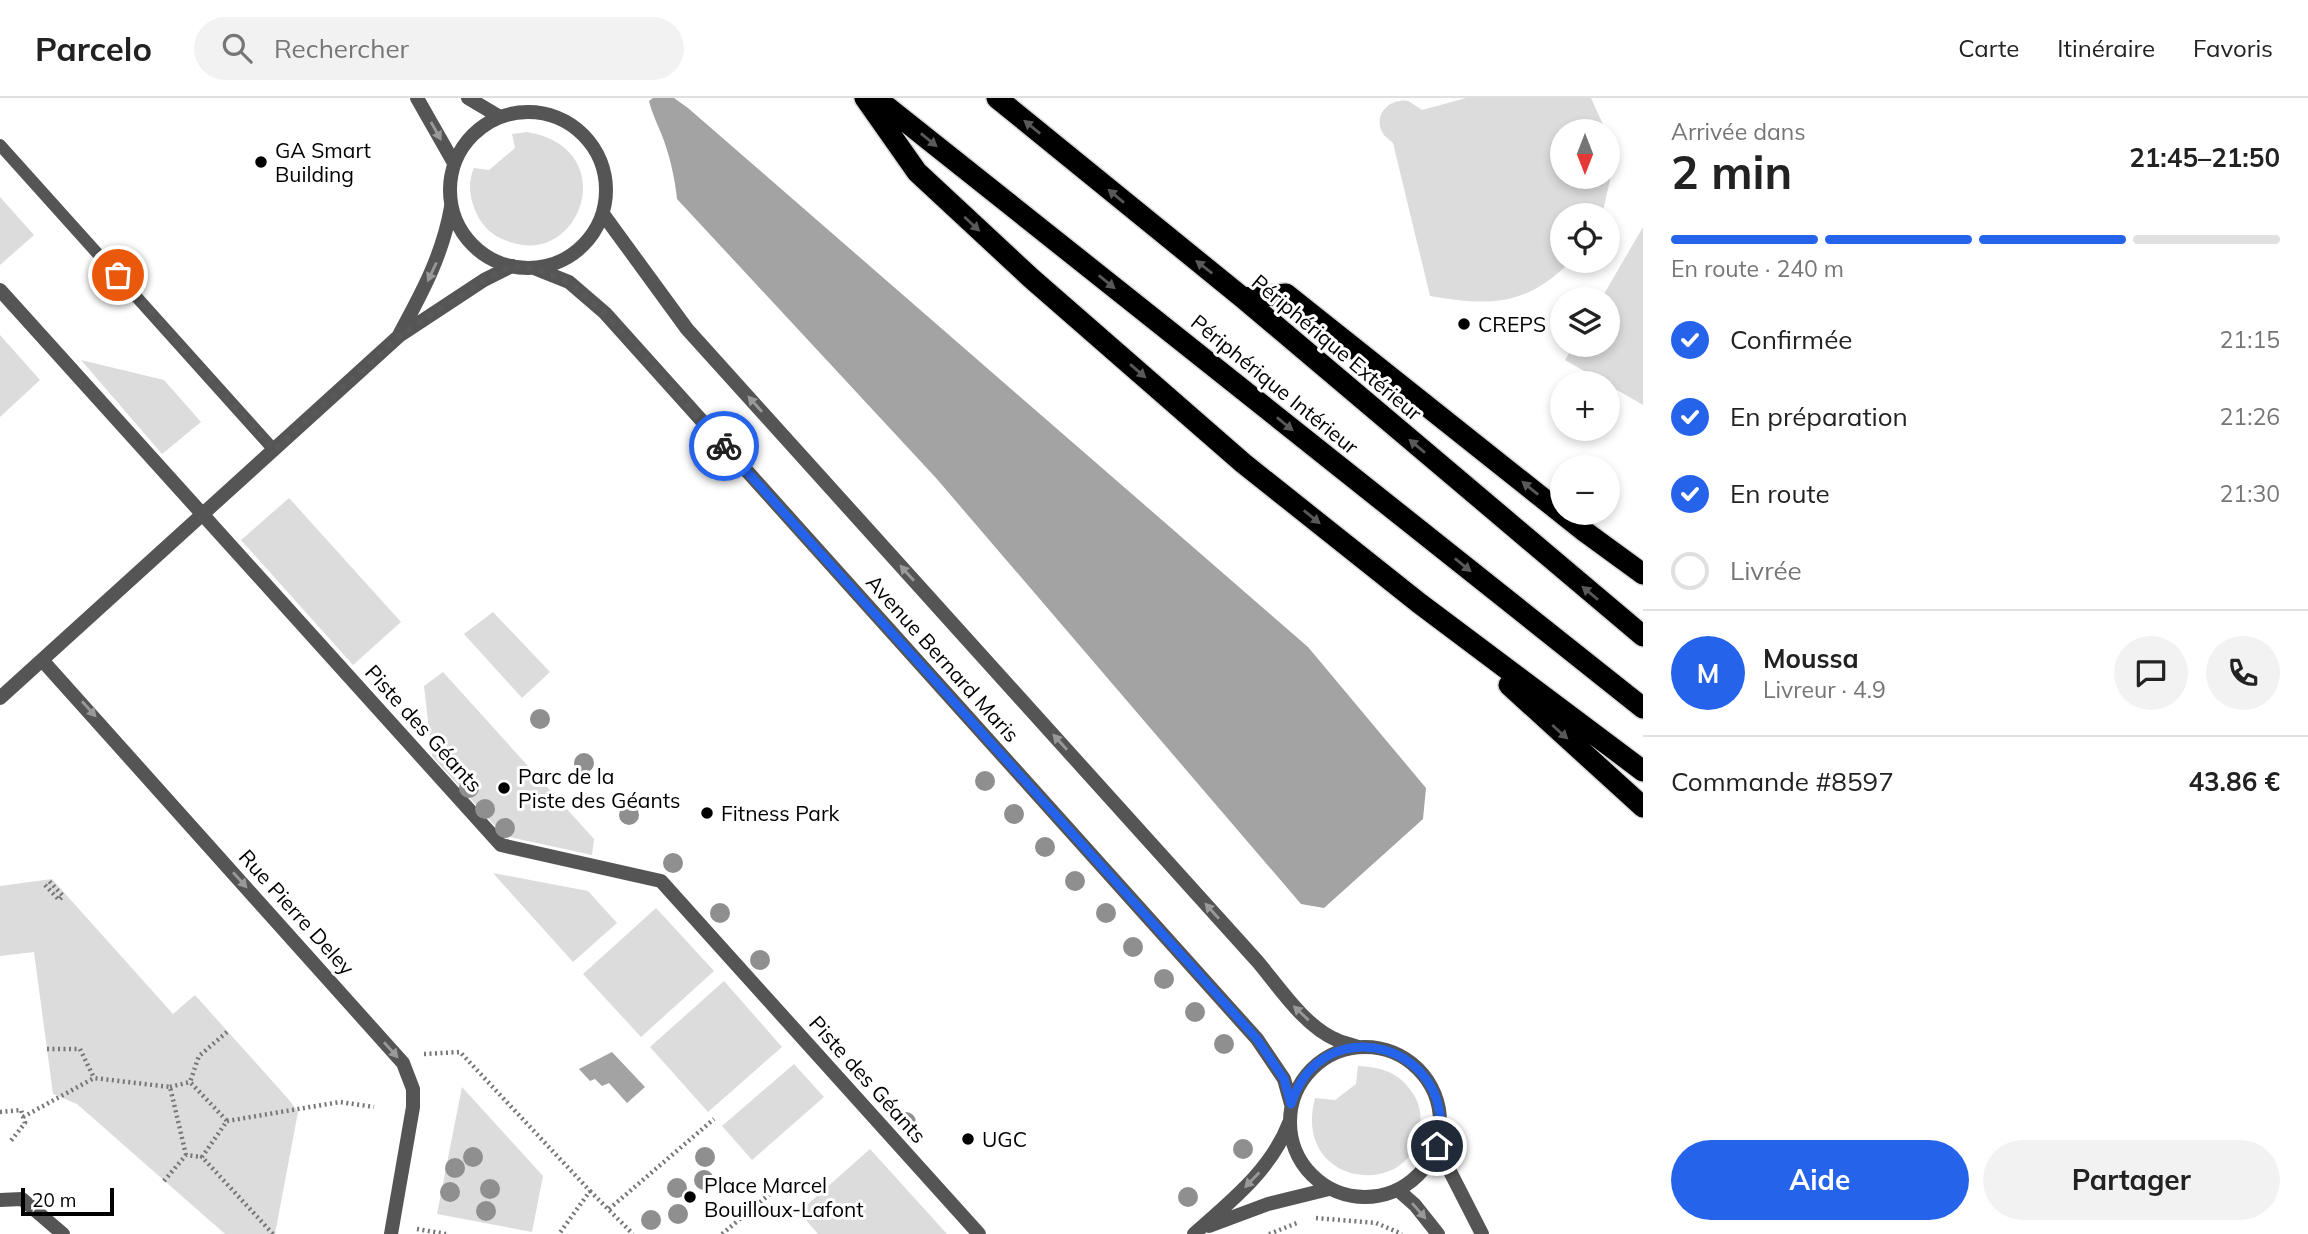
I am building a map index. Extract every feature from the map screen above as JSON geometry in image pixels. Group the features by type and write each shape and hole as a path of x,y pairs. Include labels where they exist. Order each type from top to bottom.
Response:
{"highway":[{"path":"865,98 917,173 1031,278 1243,463 1419,603 1643,772"},
{"name":"Périphérique Intérieur","path":"876,98 1643,708"},
{"name":"Périphérique Extérieur","path":"997,98 1243,298 1643,636"},
{"path":"1243,298 1286,294 1584,531 1643,574"},
{"path":"1419,603 1643,807"}],"street":[{"path":"417,98 454,163"},
{"path":"468,98 500,117"},
{"path":"521,112 543,113 564,120 582,133 596,150 604,171 606,193 603,214 592,235 576,251 556,263 534,268 512,266 491,258 473,245 459,227 452,207 450,185 454,163 472,135 485,124 500,117 521,112"},
{"path":"399,336 438,260 452,207"},
{"name":"Avenue Bernard Maris","path":"603,214 687,329 1258,962 1294,1007 1334,1039 1358,1046"},
{"path":"0,698 399,336 484,280 512,266"},
{"name":"Avenue Bernard Maris","path":"534,268 569,282 605,313 1257,1039 1284,1079 1291,1104"},
{"name":"Piste des Géants","path":"0,289 501,845 661,881 979,1234"},
{"name":"Rue Pierre Deley","path":"42,660 403,1063 413,1089 414,1107 391,1234"},
{"path":"1196,1233 1252,1181 1282,1142 1298,1086 1309,1071 1323,1059 1358,1046 1377,1047 1395,1053 1411,1062 1424,1075 1434,1091 1440,1109 1437,1146 1428,1164 1415,1179 1398,1190 1363,1198 1329,1189 1312,1177 1300,1161 1292,1142 1289,1123"},
{"path":"1437,1146 1482,1234"},
{"path":"1196,1233 1268,1204 1329,1189"},
{"path":"1398,1190 1415,1205 1438,1234"},
{"path":"0,1200 22,1199 63,1234"}],"lane":[{"path":"0,145 274,450"}],"path":[{"path":"190,1082 199,1056 227,1032"},
{"path":"47,1049 80,1049 94,1078"},
{"path":"424,1054 460,1052 633,1234"},
{"path":"23,1116 94,1078 170,1087 190,1082"},
{"path":"190,1082 227,1121"},
{"path":"170,1087 186,1155"},
{"path":"202,1157 227,1121 340,1101 373,1107"},
{"path":"0,1112 21,1110 25,1123 10,1142"},
{"path":"609,1209 715,1119"},
{"path":"186,1155 202,1157 273,1234"},
{"path":"164,1181 186,1155"},
{"path":"722,1234 777,1188"},
{"path":"559,1234 590,1191"},
{"path":"1312,1219 1320,1217 1376,1223 1402,1234"},
{"path":"1269,1234 1304,1220"},
{"path":"417,1229 446,1234"}],"shaded area":[{"path":"653,98 674,98 688,108 1308,647 1426,788 1423,819 1324,908 1301,904 936,478 677,199 669,157 649,101"},
{"path":"1466,98 1591,98 1601,119 1550,119 1550,189 1608,189 1605,203 1550,203 1550,273 1557,273 1554,276 1522,295 1506,300 1471,301 1430,296 1393,143 1383,134 1380,126 1384,110 1397,101 1408,101 1422,110"},
{"path":"527,132 557,142 575,159 583,180 581,202 572,222 556,238 535,245 510,242 489,231 477,214 470,188 474,168 489,170 515,148 512,134"},
{"path":"0,197 34,235 0,265"},
{"path":"1643,227 1643,405 1620,392 1620,371 1584,371 1565,360 1567,357 1620,357 1620,287 1608,287 1616,273 1620,273 1620,266"},
{"path":"0,335 40,380 0,417"},
{"path":"81,360 164,380 201,422 162,454"},
{"path":"289,498 401,622 353,665 241,540"},
{"path":"493,612 550,672 522,698 464,634"},
{"path":"443,672 594,839 592,855 504,836 432,756 424,686"},
{"path":"493,873 588,891 617,923 573,962"},
{"path":"52,879 173,1014 195,995 298,1112 275,1234 225,1234 77,1104 53,1094 34,952 0,956 0,886"},
{"path":"656,908 714,971 641,1037 583,974"},
{"path":"724,981 782,1047 708,1112 650,1047"},
{"path":"612,1052 645,1087 627,1103 609,1083 602,1086 595,1079 590,1081 579,1069"},
{"path":"794,1064 824,1097 752,1160 722,1126"},
{"path":"1358,1066 1384,1070 1398,1077 1410,1089 1420,1111 1419,1134 1410,1155 1394,1169 1375,1175 1354,1174 1335,1165 1320,1150 1312,1128 1315,1098 1335,1100 1356,1084"},
{"path":"462,1087 543,1176 532,1232 437,1214"},
{"path":"870,1149 947,1234 818,1234 799,1212"}],"way so far":[{"path":"118,275 274,450 399,336 484,280 512,266 534,268 569,282 605,313 724,446"}],"place":[{"name":"GA Smart Building","path":"261,162"},
{"name":"CREPS","path":"1464,324"},
{"name":"Parc de la Piste des Géants","path":"504,788"},
{"name":"Fitness Park","path":"707,813"},
{"name":"UGC","path":"968,1139"},
{"name":"Place Marcel Bouilloux-Lafont","path":"690,1197"}],"route":[{"path":"724,446 1257,1039 1284,1079 1291,1104 1298,1086 1309,1071 1323,1059 1358,1046 1377,1047 1411,1062 1424,1075 1434,1091 1440,1109 1437,1146"}]}
